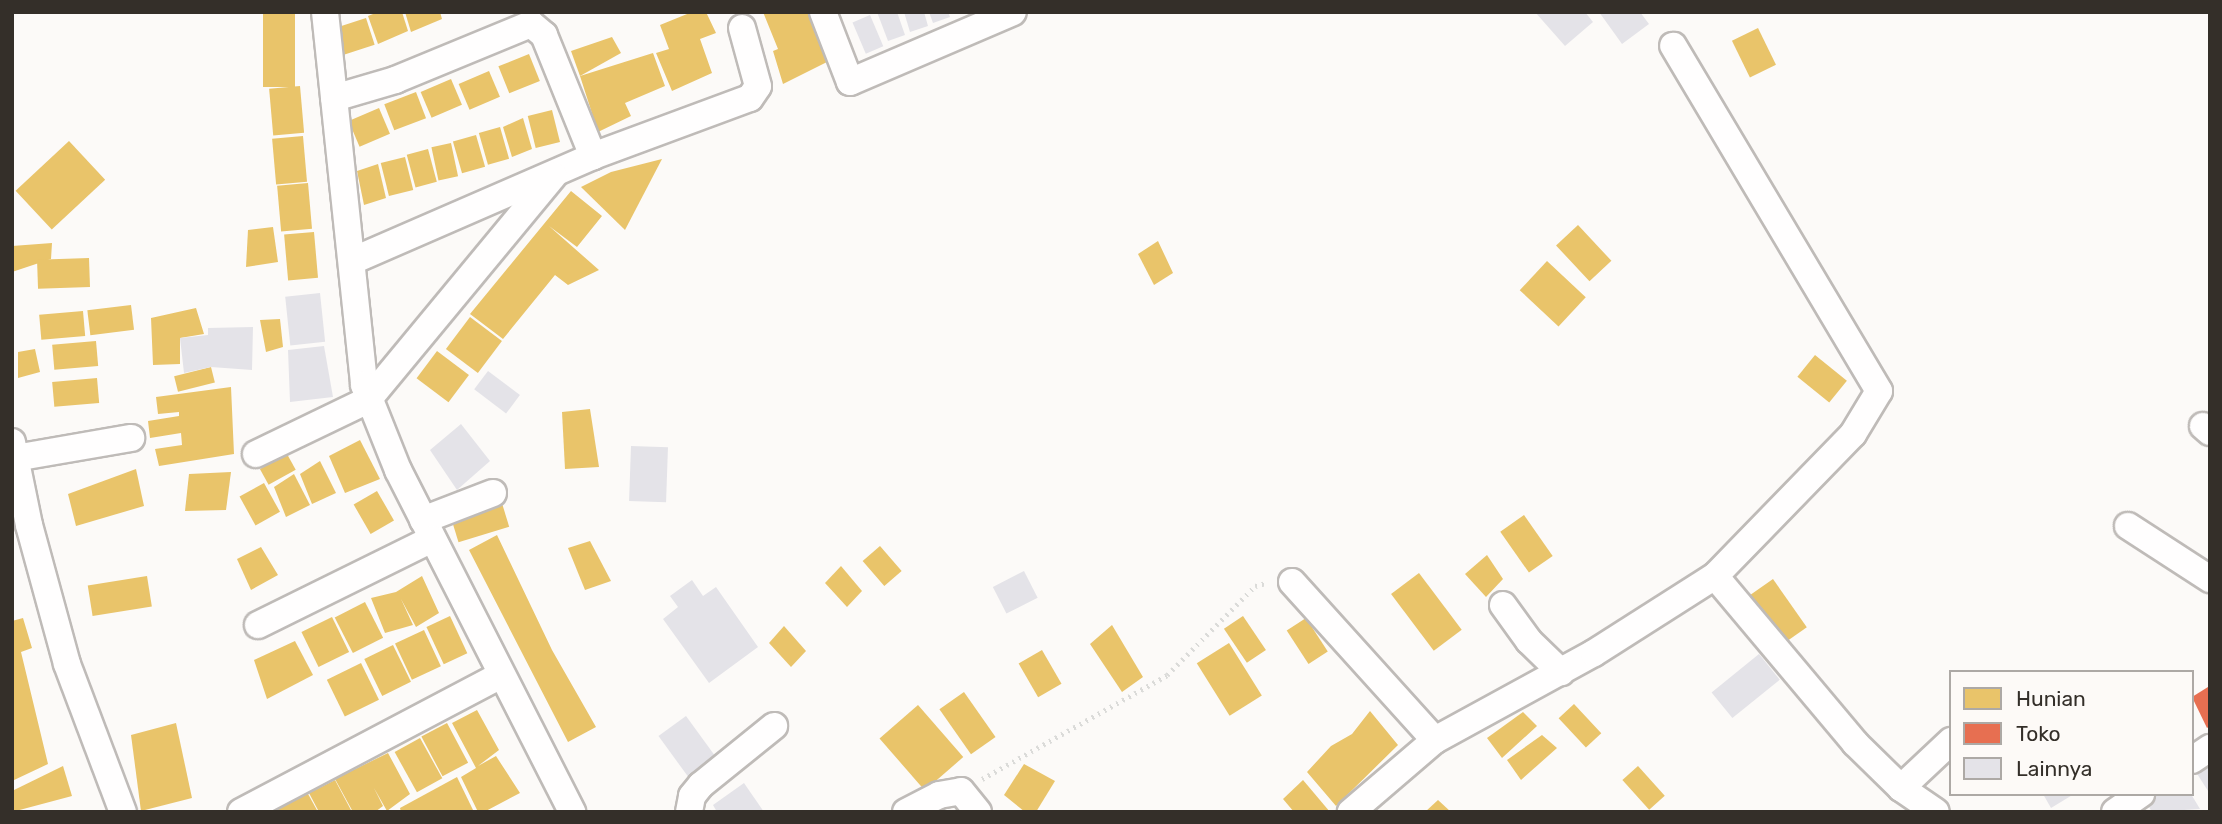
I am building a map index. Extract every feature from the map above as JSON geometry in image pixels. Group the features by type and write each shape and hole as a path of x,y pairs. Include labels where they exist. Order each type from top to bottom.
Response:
{"street":[{"path":"325,12 352,261 358,355 368,400 428,530 571,812"},
{"path":"824,12 850,82 1013,12"},
{"path":"334,98 395,80 524,25 537,25 593,156"},
{"path":"352,261 593,156 755,94 758,82 742,28"},
{"path":"1351,812 1435,740 1561,672 1715,576 1853,433 1879,391 1673,46"},
{"path":"256,454 368,400 557,172"},
{"path":"123,812 67,664 21,527 14,450 131,438"},
{"path":"258,625 494,493"},
{"path":"2128,526 2210,579"},
{"path":"1715,576 1855,743 1901,788 1936,812"},
{"path":"1292,582 1435,740"},
{"path":"1503,605 1529,641 1561,672"},
{"path":"242,812 501,675"},
{"path":"689,812 692,796 701,785 774,726"},
{"path":"1901,788 1949,743"},
{"path":"2194,759 2210,748"},
{"path":"906,812 939,795 961,791 978,812"},
{"path":"2115,812 2138,796"}],"path":[{"path":"961,791 1167,675 1255,586 1273,581 1292,582"}],"building: Hunian":[{"path":"263,12 295,12 295,87 263,87"},
{"path":"378,12 402,12 408,31 378,44 368,16"},
{"path":"405,12 440,12 442,19 411,32"},
{"path":"692,12 706,12 716,33 700,39 712,73 672,91 656,53 669,49 660,25"},
{"path":"763,12 811,12 829,61 783,84 773,51 778,49"},
{"path":"366,18 375,45 342,55 334,29"},
{"path":"1758,28 1776,65 1750,78 1732,41"},
{"path":"612,37 621,53 580,76 571,51"},
{"path":"653,53 665,86 625,103 631,116 598,132 580,76"},
{"path":"529,54 540,81 509,93 498,66"},
{"path":"489,71 500,97 470,110 459,84"},
{"path":"451,79 462,105 432,118 421,92"},
{"path":"300,86 304,133 273,136 269,89"},
{"path":"416,92 426,118 394,130 384,104"},
{"path":"379,108 390,134 360,147 349,121"},
{"path":"552,110 560,142 536,148 528,116"},
{"path":"523,118 532,149 512,157 503,127"},
{"path":"500,127 509,159 488,165 479,133"},
{"path":"476,135 485,167 462,173 453,142"},
{"path":"303,136 307,182 276,185 272,139"},
{"path":"69,141 105,180 52,230 16,191"},
{"path":"451,143 458,176 439,180 431,147"},
{"path":"428,149 437,182 416,188 407,155"},
{"path":"405,157 413,190 389,196 381,163"},
{"path":"662,159 625,230 581,187 611,172"},
{"path":"378,164 386,198 364,205 357,171"},
{"path":"308,183 312,229 281,232 277,186"},
{"path":"571,191 602,216 577,247 549,226 599,270 568,285 555,275 503,339 470,314"},
{"path":"1578,225 1611,261 1589,281 1556,245"},
{"path":"273,227 278,262 246,267 248,230"},
{"path":"314,232 318,278 288,280 284,235"},
{"path":"1158,241 1173,273 1154,285 1138,254"},
{"path":"52,243 51,259 12,272 12,246"},
{"path":"89,258 90,287 38,289 37,260"},
{"path":"1547,261 1586,297 1558,326 1520,290"},
{"path":"131,305 134,330 90,335 87,310"},
{"path":"196,308 204,334 180,338 180,364 153,365 151,318"},
{"path":"83,311 85,336 41,340 39,315"},
{"path":"470,317 502,341 478,373 446,349"},
{"path":"280,319 283,347 266,352 260,320"},
{"path":"96,341 98,366 54,370 52,345"},
{"path":"35,349 40,372 18,378 18,352"},
{"path":"437,351 469,375 448,402 417,378"},
{"path":"1815,355 1847,381 1829,403 1797,377"},
{"path":"211,367 215,383 178,392 174,376"},
{"path":"97,378 99,403 54,407 52,382"},
{"path":"231,387 234,454 159,466 155,449 182,445 181,433 150,438 148,421 179,416 179,412 158,414 156,397"},
{"path":"590,409 599,467 565,469 562,412"},
{"path":"360,440 380,479 345,493 329,456"},
{"path":"287,454 296,470 269,485 260,469"},
{"path":"320,461 336,493 312,504 300,474"},
{"path":"136,469 144,506 76,526 68,494"},
{"path":"231,472 226,510 185,511 189,474"},
{"path":"294,474 310,505 286,517 274,487"},
{"path":"264,483 280,512 256,525 240,497"},
{"path":"377,491 394,520 371,534 354,504"},
{"path":"501,500 509,527 459,542 450,515"},
{"path":"1524,515 1553,556 1529,573 1500,532"},
{"path":"497,535 552,650 596,727 568,742 469,550"},
{"path":"590,541 611,581 585,590 568,548"},
{"path":"880,546 902,571 884,586 863,561"},
{"path":"261,547 278,575 251,590 237,559"},
{"path":"1487,555 1503,579 1486,597 1465,574"},
{"path":"841,566 862,591 847,607 825,583"},
{"path":"1419,573 1462,630 1434,651 1391,594"},
{"path":"147,576 152,607 93,616 88,585"},
{"path":"422,576 439,613 416,627 401,599 413,625 385,633 371,598 396,592"},
{"path":"1773,579 1807,627 1779,647 1745,599"},
{"path":"365,602 383,638 353,653 335,617"},
{"path":"450,616 467,653 444,664 426,627"},
{"path":"1243,616 1266,650 1247,663 1224,629"},
{"path":"332,617 349,652 319,667 301,632"},
{"path":"23,618 32,648 21,652 48,764 12,781 12,621"},
{"path":"1306,618 1328,652 1308,664 1287,631"},
{"path":"1112,625 1143,677 1122,692 1090,644"},
{"path":"784,626 806,651 791,667 769,643"},
{"path":"424,630 441,666 412,680 395,644"},
{"path":"295,641 313,675 267,699 254,660"},
{"path":"1229,643 1262,696 1230,716 1197,663"},
{"path":"393,645 411,682 382,696 364,659"},
{"path":"1042,650 1062,684 1038,697 1019,664"},
{"path":"361,663 379,700 345,717 327,680"},
{"path":"964,692 996,737 971,754 939,709"},
{"path":"1574,704 1601,733 1586,748 1559,718"},
{"path":"918,705 963,757 925,791 880,738"},
{"path":"477,710 499,750 478,766 496,756 520,793 484,812 478,812 461,777 476,768 452,723"},
{"path":"1370,711 1398,745 1336,806 1307,772 1331,746 1352,734"},
{"path":"1523,712 1537,726 1502,758 1487,738"},
{"path":"176,723 192,798 141,811 131,735"},
{"path":"447,723 468,763 443,776 421,737"},
{"path":"1542,735 1557,748 1521,780 1507,760"},
{"path":"420,738 442,778 417,792 395,752"},
{"path":"388,753 410,794 387,811 374,788 383,806 375,812 353,812 335,779"},
{"path":"1024,764 1055,781 1036,812 1025,812 1004,795"},
{"path":"63,766 72,796 12,812 12,791"},
{"path":"1638,766 1665,796 1649,810 1622,780"},
{"path":"457,777 474,812 401,812 400,808"},
{"path":"335,780 352,812 319,812 309,793"},
{"path":"1303,780 1330,812 1294,812 1283,799"},
{"path":"307,792 318,812 272,812 282,805"},
{"path":"1438,800 1451,812 1425,812"}],"building: Toko":[{"path":"2208,687 2210,726 2207,728 2194,701 2194,696"}],"building: Lainnya":[{"path":"877,12 897,12 905,35 888,41"},
{"path":"904,12 924,12 928,26 910,32"},
{"path":"929,12 948,12 950,17 933,23"},
{"path":"1535,12 1585,12 1593,22 1565,46"},
{"path":"1599,12 1640,12 1649,24 1622,44"},
{"path":"870,15 883,46 866,54 853,22"},
{"path":"320,293 325,342 290,345 285,297"},
{"path":"253,327 252,370 211,367 184,373 180,338 208,335 208,328"},
{"path":"324,346 333,397 290,402 288,350"},
{"path":"488,371 520,395 506,413 474,389"},
{"path":"461,424 490,461 457,490 430,450"},
{"path":"631,446 668,447 666,502 629,501"},
{"path":"1024,571 1038,598 1006,614 993,587"},
{"path":"692,580 703,596 716,587 758,647 709,683 663,619 678,607 670,596"},
{"path":"1759,654 1780,680 1732,718 1712,692"},
{"path":"686,716 717,758 689,778 658,736"},
{"path":"2210,752 2210,794 2194,769 2194,764"},
{"path":"744,783 764,812 717,812 713,805"},
{"path":"2044,796 2071,796 2051,808"},
{"path":"2155,796 2192,796 2200,809 2152,812 2146,802"}]}
